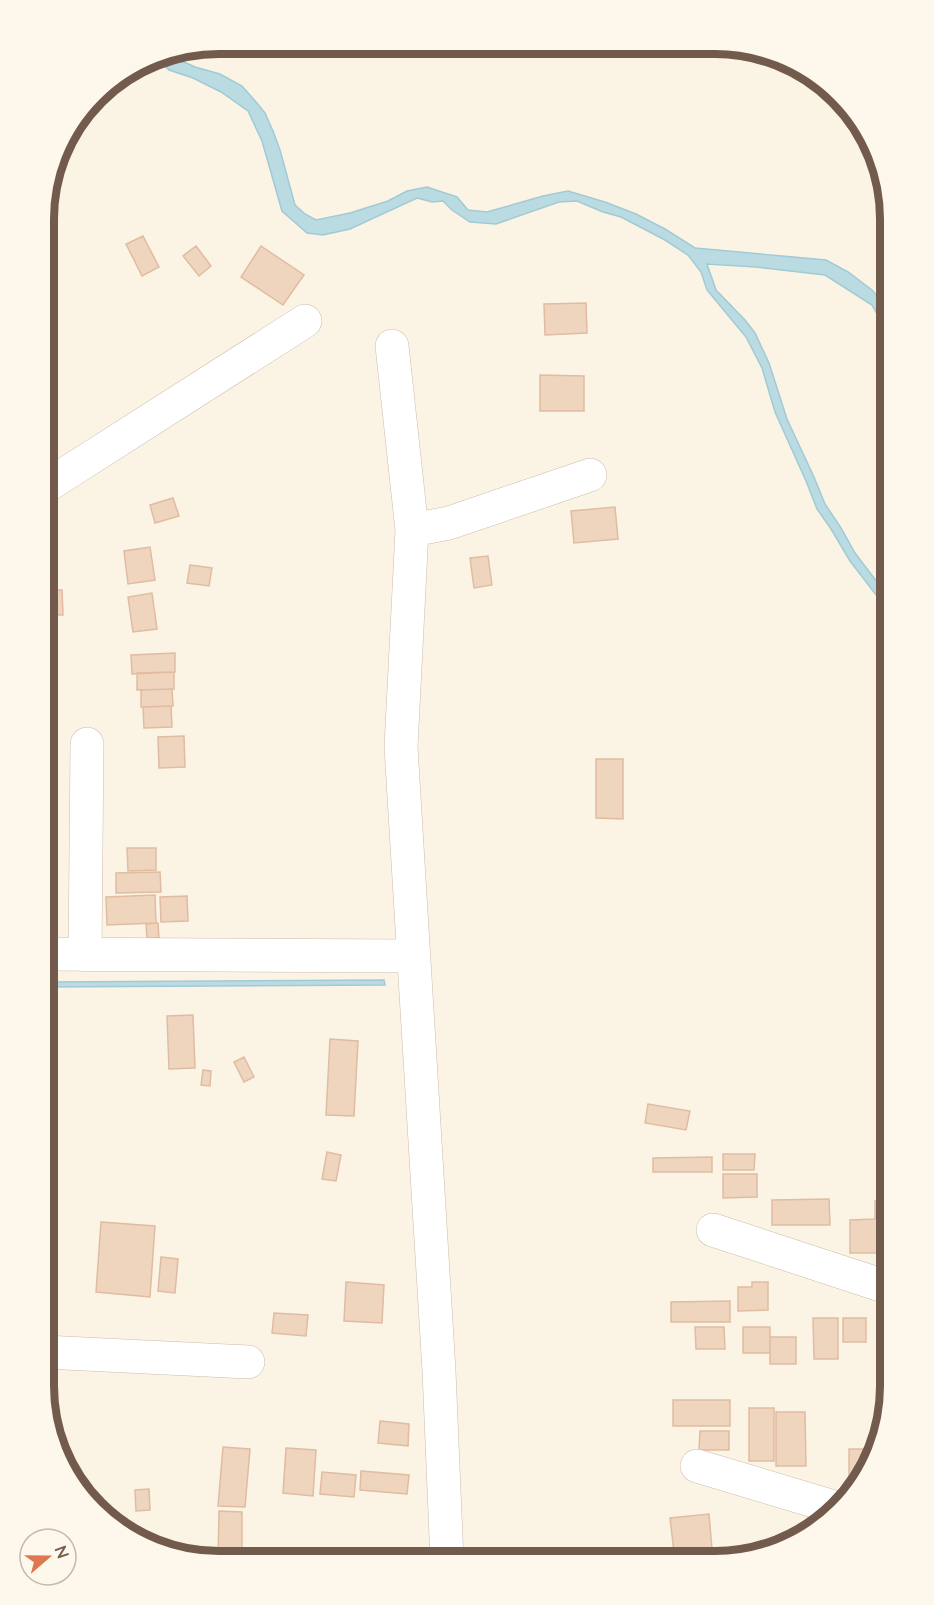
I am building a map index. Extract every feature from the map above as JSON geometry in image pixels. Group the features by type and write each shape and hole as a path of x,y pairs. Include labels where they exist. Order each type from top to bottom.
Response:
{"street":[{"path":"54,481 305,321"},
{"path":"392,346 412,530 401,747 438,1359 447,1551"},
{"path":"412,530 448,523 590,475"},
{"path":"85,955 87,744"},
{"path":"54,954 413,956"},
{"path":"713,1230 880,1285"},
{"path":"54,1352 248,1362"},
{"path":"697,1466 829,1505"}],"water":[{"path":"178,59 220,74 242,86 265,113 280,150 295,205 316,220 350,213 388,201 407,191 427,187 457,197 468,210 487,212 568,191 636,214 695,248 826,260 848,272 872,290 880,299 880,320 872,305 825,275 707,264 716,290 755,333 769,363 787,419 825,504 855,553 880,586 880,600 850,561 817,509 775,412 762,368 746,337 707,290 701,272 688,255 621,217 577,201 559,202 496,224 470,222 443,201 432,202 417,198 350,229 323,235 307,233 282,211 262,141 248,111 221,92 193,78 169,70 163,64"},
{"path":"384,980 385,985 54,987 54,982"}],"building":[{"path":"143,236 159,267 142,276 126,244"},
{"path":"196,246 211,266 199,276 183,256"},
{"path":"261,246 304,275 283,305 241,277"},
{"path":"586,303 587,333 545,335 544,304"},
{"path":"540,375 584,376 584,411 540,411"},
{"path":"173,498 179,516 155,523 150,505"},
{"path":"615,507 618,539 574,543 571,511"},
{"path":"150,547 155,580 128,584 124,551"},
{"path":"488,556 492,585 474,588 470,558"},
{"path":"190,565 212,568 209,586 187,583"},
{"path":"54,590 62,590 63,615 54,615"},
{"path":"152,593 157,629 133,632 128,597"},
{"path":"175,653 175,672 132,674 131,655"},
{"path":"174,672 174,689 137,690 137,673"},
{"path":"172,689 173,706 141,707 141,690"},
{"path":"171,706 172,727 144,728 143,707"},
{"path":"184,736 185,767 159,768 158,737"},
{"path":"596,759 623,759 623,819 596,818"},
{"path":"127,848 156,848 156,870 128,871"},
{"path":"160,872 161,892 116,893 116,873"},
{"path":"155,895 156,923 107,925 106,897"},
{"path":"187,896 188,921 161,922 160,897"},
{"path":"158,923 159,938 147,938 146,924"},
{"path":"193,1015 195,1068 169,1069 167,1016"},
{"path":"330,1039 358,1041 354,1116 326,1115"},
{"path":"244,1057 254,1077 244,1082 234,1062"},
{"path":"203,1070 211,1071 210,1086 201,1085"},
{"path":"648,1104 690,1111 686,1130 645,1123"},
{"path":"327,1152 341,1155 336,1181 322,1179"},
{"path":"723,1154 755,1154 754,1170 723,1170"},
{"path":"712,1157 712,1172 653,1172 653,1158"},
{"path":"723,1174 757,1174 757,1197 723,1198"},
{"path":"829,1199 830,1225 772,1225 772,1200"},
{"path":"875,1201 880,1201 880,1219 875,1219"},
{"path":"880,1219 880,1253 850,1253 850,1220"},
{"path":"101,1222 155,1226 150,1297 96,1292"},
{"path":"161,1257 178,1259 175,1293 158,1291"},
{"path":"346,1282 384,1285 382,1323 344,1321"},
{"path":"752,1282 768,1282 768,1310 738,1311 738,1287 752,1287"},
{"path":"730,1301 730,1322 671,1322 671,1302"},
{"path":"274,1313 308,1315 306,1336 272,1333"},
{"path":"813,1318 838,1318 838,1359 814,1359"},
{"path":"843,1318 866,1318 866,1342 843,1342"},
{"path":"695,1327 724,1327 725,1349 696,1349"},
{"path":"743,1327 770,1327 770,1353 743,1353"},
{"path":"770,1337 796,1337 796,1364 770,1364"},
{"path":"879,1378 880,1378 880,1397 879,1404"},
{"path":"673,1400 730,1400 730,1426 673,1426"},
{"path":"749,1408 774,1408 774,1461 749,1461"},
{"path":"776,1412 805,1412 806,1466 776,1466"},
{"path":"380,1421 409,1424 408,1446 378,1443"},
{"path":"700,1431 729,1431 729,1450 699,1450"},
{"path":"223,1447 250,1449 245,1507 218,1506"},
{"path":"286,1448 316,1450 313,1496 283,1493"},
{"path":"849,1449 867,1449 858,1468 852,1477 849,1477"},
{"path":"361,1471 409,1475 407,1494 360,1490"},
{"path":"322,1472 356,1475 354,1497 320,1494"},
{"path":"149,1489 150,1510 136,1511 135,1490"},
{"path":"219,1511 242,1512 242,1551 218,1551"},
{"path":"709,1514 712,1549 674,1551 670,1518"}]}
